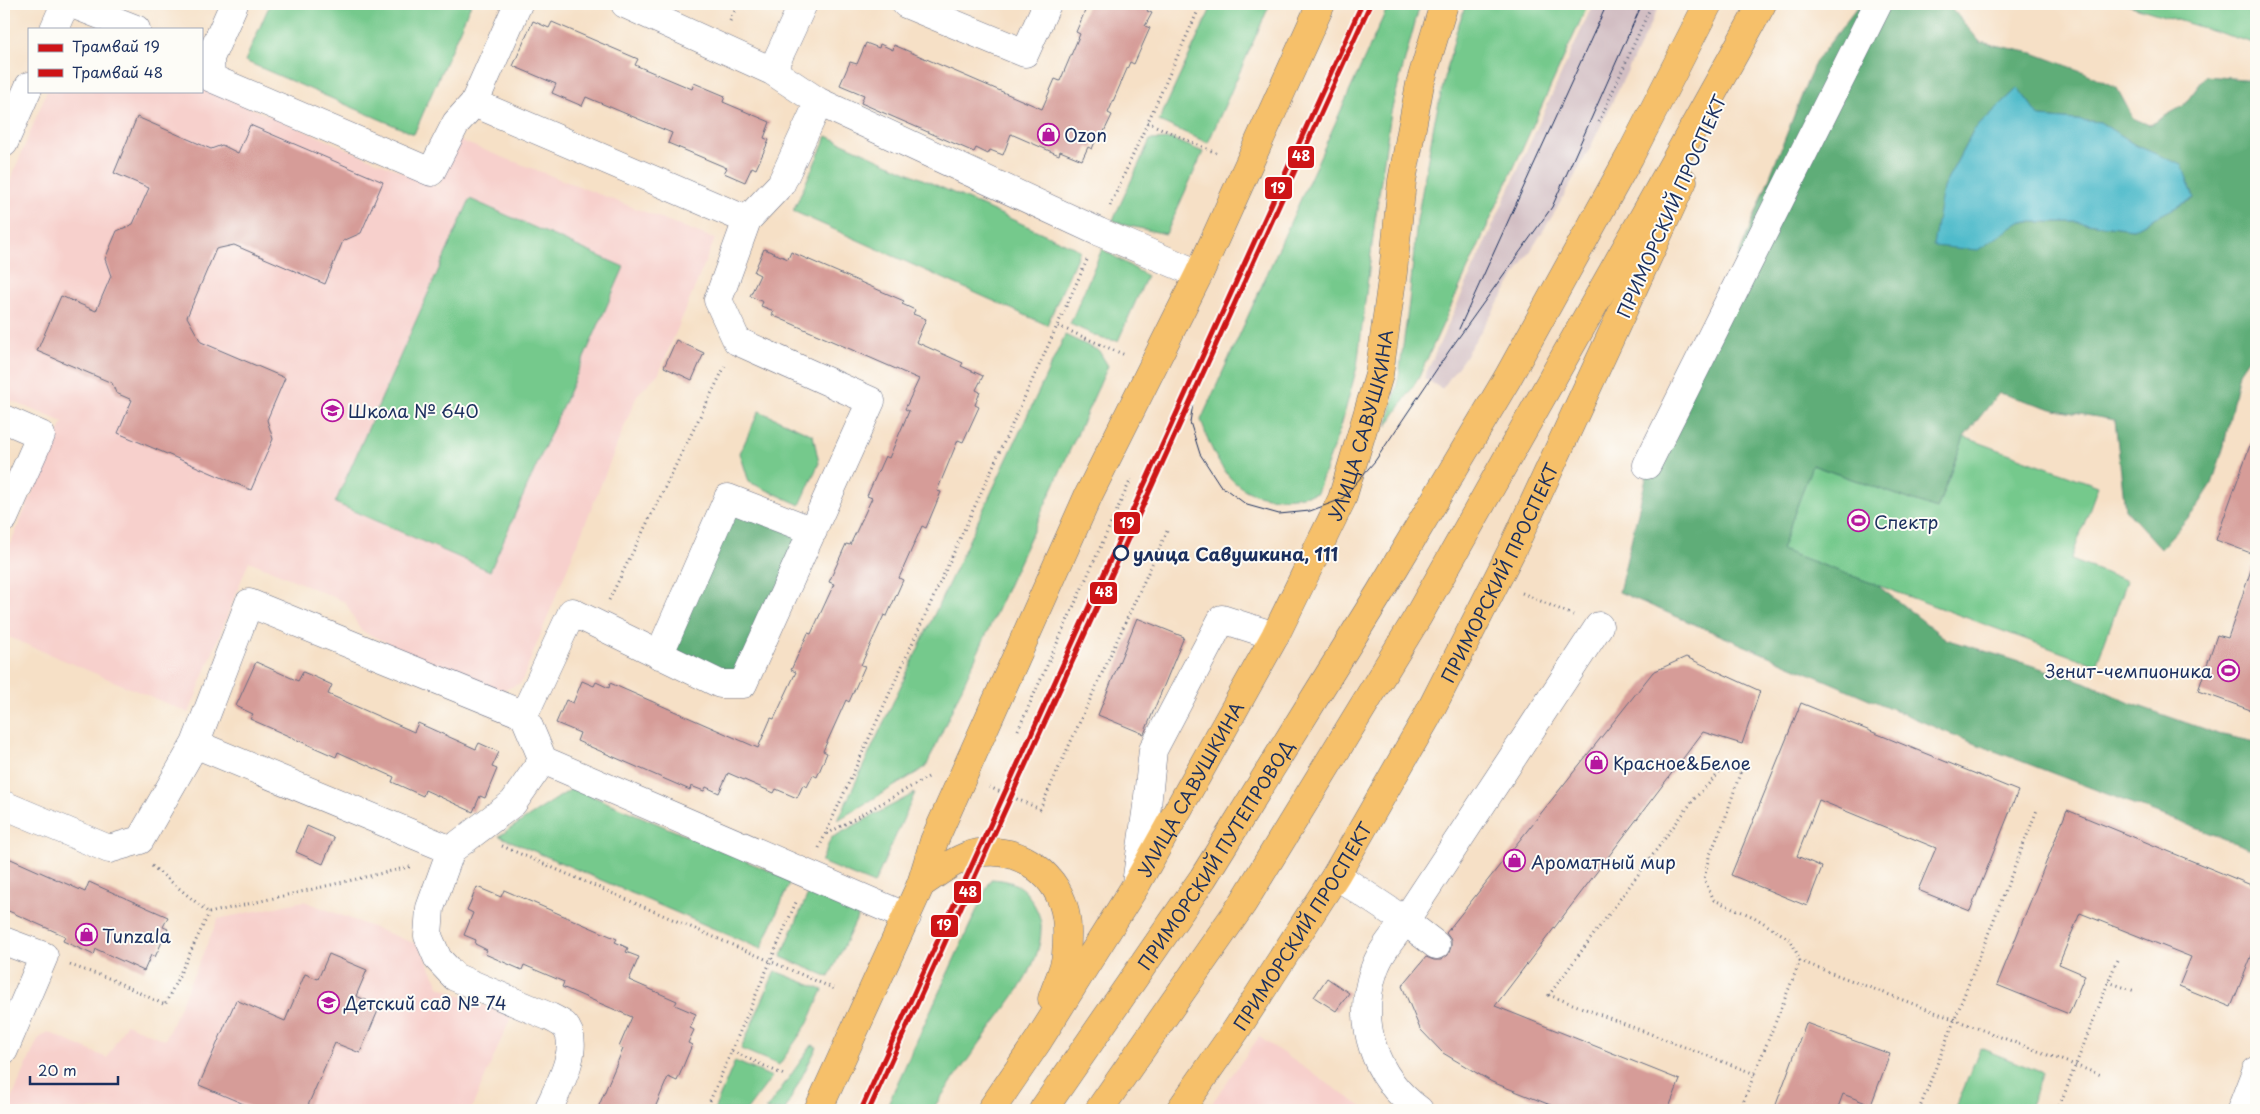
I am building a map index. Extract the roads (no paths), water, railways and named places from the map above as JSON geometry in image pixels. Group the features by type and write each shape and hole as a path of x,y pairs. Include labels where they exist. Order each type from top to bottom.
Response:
{"main road":[{"path":"818,1110 921,884 934,841 1089,494 1199,274 1321,4"},
{"name":"УЛИЦА САВУШКИНА","path":"991,1110 1038,1041 1136,885 1275,636 1342,499 1379,375 1393,272 1402,182 1420,84 1444,4"},
{"name":"ПРИМОРСКИЙ ПУТЕПРОВОД","path":"1043,1110 1203,878 1379,594 1508,379 1630,156 1708,4"},
{"name":"ПРИМОРСКИЙ ПРОСПЕКТ","path":"1099,1110 1243,903 1417,618 1762,4"},
{"name":"ПРИМОРСКИЙ ПРОСПЕКТ","path":"1180,1110 1236,1030 1336,875 1427,717 1512,550 1611,340 1762,4"},
{"name":"УЛИЦА САВУШКИНА","path":"921,884 960,860 978,853 996,853 1016,855 1035,864 1054,885 1066,917 1066,957 1038,1041"}],"lane":[{"path":"54,28 65,4"},
{"path":"72,4 133,28"},
{"path":"234,4 206,56 211,78 431,172 456,123 474,103 518,4"},
{"path":"625,4 772,71 819,102 1099,232 1199,274"},
{"path":"772,71 803,4"},
{"path":"906,4 1025,54 1047,4"},
{"path":"1647,466 1878,4"},
{"path":"4,143 28,88"},
{"path":"524,715 572,612 720,684 743,684 871,401 737,341 718,300 747,220 781,184 819,102"},
{"path":"474,103 747,220"},
{"path":"4,419 41,435 4,518"},
{"path":"660,655 728,498 813,530"},
{"path":"4,805 109,849 140,840 195,744 249,603 524,715 543,760 906,917"},
{"path":"1136,885 1153,750 1222,619 1275,636"},
{"path":"1419,1110 1385,1075 1372,1052 1367,1019 1367,996 1374,968 1384,949 1405,921 1599,626"},
{"path":"195,744 451,850"},
{"path":"543,760 513,803 451,850 430,908 428,936 438,958 455,977 550,1016 565,1026 571,1043 569,1060 548,1110"},
{"path":"1336,875 1405,921 1436,945"},
{"path":"4,941 44,956 4,1050"},
{"path":"2242,1110 2256,1070"}],"water":[{"path":"2018,88 2040,117 2100,122 2135,145 2182,165 2194,198 2133,229 2079,222 2020,222 1978,250 1933,246 1943,188 1973,131"}],"tram line":[{"name":"19","path":"861,1110 1362,4"},
{"path":"1459,329 1607,4"},
{"path":"1200,361 1190,422 1200,454 1220,485 1247,505 1279,514 1310,511 1342,499 1375,461 1449,351 1552,207 1642,4"},
{"name":"48","path":"869,1110 1369,7"}],"place":[{"name":"Ozon","path":"1048,134"},
{"name":"Школа № 640","path":"332,410"},
{"name":"Спектр","path":"1858,521"},
{"name":"улица Савушкина, 111","path":"1121,553"},
{"name":"Зенит-чемпионика","path":"2228,670"},
{"name":"Красное&Белое","path":"1597,762"},
{"name":"Ароматный мир","path":"1515,861"},
{"name":"Tunzala","path":"86,935"},
{"name":"Детский сад № 74","path":"328,1002"}]}
